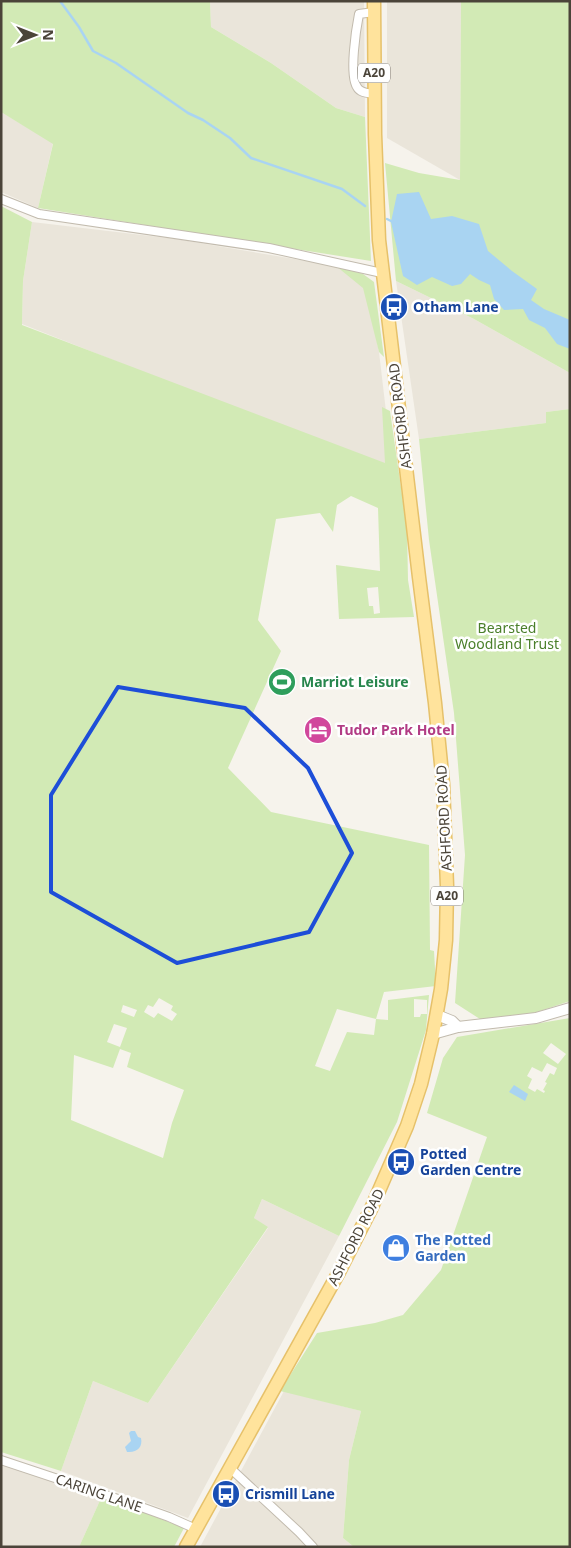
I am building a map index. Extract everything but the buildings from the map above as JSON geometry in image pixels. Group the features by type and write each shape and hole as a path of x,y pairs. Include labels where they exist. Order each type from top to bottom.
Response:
{"main road":[{"name":"ASHFORD ROAD","path":"186,1547 372,1210 407,1126 421,1084 434,1034 441,989 446,917 445,827 442,775 436,703 377,220 374,6"}],"street":[{"name":"ASHFORD ROAD","path":"374,6 359,14 356,25 353,75 356,87 361,92 374,94"},
{"path":"1,199 39,214 268,248 382,273"},
{"path":"434,1034 458,1027 536,1018 570,1008"},
{"path":"437,1015 452,1021 458,1027"},
{"name":"CARING LANE","path":"1,1460 130,1503 196,1529"},
{"path":"230,1468 313,1547"}],"highlighted area":[{"path":"118,687 245,708 308,768 352,853 309,932 177,963 51,892 51,795"}],"shaded area":[{"path":"210,1 364,1 365,117 336,108 271,63 211,27"},
{"path":"387,1 461,1 460,180 387,138"},
{"path":"1,112 53,143 38,208 1,192"},
{"path":"32,222 176,239 336,266 363,274 379,352 393,471 22,324 23,281"},
{"path":"396,281 474,319 570,373 570,409 546,412 546,423 419,439"},
{"path":"262,1199 339,1236 188,1518 61,1471 93,1381 148,1403 268,1228 254,1218"},
{"path":"284,1391 361,1411 349,1460 343,1538 354,1547 200,1547"},
{"path":"1,1464 102,1496 79,1547 1,1547"}],"green space":[{"path":"1,1 210,1 211,27 271,63 336,108 365,117 371,261 38,208 53,144 1,112"},
{"path":"461,1 570,1 570,373 474,319 396,281 385,163 419,173 460,180"},
{"path":"1,206 32,222 23,281 22,325 385,463 382,407 390,411 407,529 408,580 414,617 339,619 336,565 380,571 378,508 351,496 337,505 333,532 320,513 276,519 258,620 281,651 228,768 271,812 429,845 430,950 434,951 436,986 384,992 376,1019 388,1020 388,1000 429,995 426,1030 397,1122 339,1236 262,1199 254,1218 268,1227 148,1403 93,1381 61,1471 1,1452","holes":["378,587 380,613 374,614 373,606 369,606 367,588","159,998 173,1006 171,1010 177,1014 172,1021 158,1013 154,1018 144,1012 148,1005 153,1007","414,999 427,1000 427,1014 421,1014 420,1017 414,1017","123,1005 137,1010 134,1017 121,1012","337,1009 376,1019 374,1035 347,1032 330,1071 315,1066","114,1024 127,1028 120,1047 107,1042","120,1049 131,1053 127,1067 184,1090 172,1123 163,1158 71,1120 74,1055 113,1068"]},
{"path":"336,266 363,274 374,282 384,357 379,352 363,288"},
{"name":"Bearsted Woodland Trust","path":"570,409 570,1001 531,1014 483,1021 455,1003 465,855 454,713 429,540 419,439 546,423 546,412"},
{"path":"570,1018 570,1547 354,1547 343,1538 349,1460 361,1411 280,1391 317,1333 375,1323 403,1315 441,1270 487,1137 427,1113 443,1058 457,1037","holes":["551,1043 566,1054 558,1064 543,1053","547,1063 557,1068 554,1075 550,1073 545,1082 547,1083 543,1090 545,1091 544,1093 537,1089 535,1092 528,1088 532,1079 527,1076 532,1067 542,1072"]},
{"path":"102,1496 184,1528 174,1547 79,1547"}],"water":[{"path":"419,192 431,219 452,216 479,224 488,251 537,289 531,300 544,309 570,320 570,349 557,344 545,328 529,320 523,309 504,310 494,299 490,285 470,274 461,284 452,286 432,277 417,285 403,276 391,222 397,194"},
{"path":"514,1085 528,1094 525,1101 509,1092"},
{"path":"135,1431 138,1437 141,1438 141,1444 136,1450 127,1452 125,1447 131,1441 129,1433"}],"waterway":[{"path":"60,1 79,27 93,51 116,63 188,113 203,120 230,138 251,158 342,189 365,206"},
{"path":"387,219 393,222"}],"place":[{"name":"Otham Lane","path":"394,307"},
{"name":"Marriot Leisure","path":"282,682"},
{"name":"Tudor Park Hotel","path":"318,730"},
{"name":"Potted Garden Centre","path":"401,1162"},
{"name":"The Potted Garden","path":"396,1248"},
{"name":"Crismill Lane","path":"226,1494"}]}
